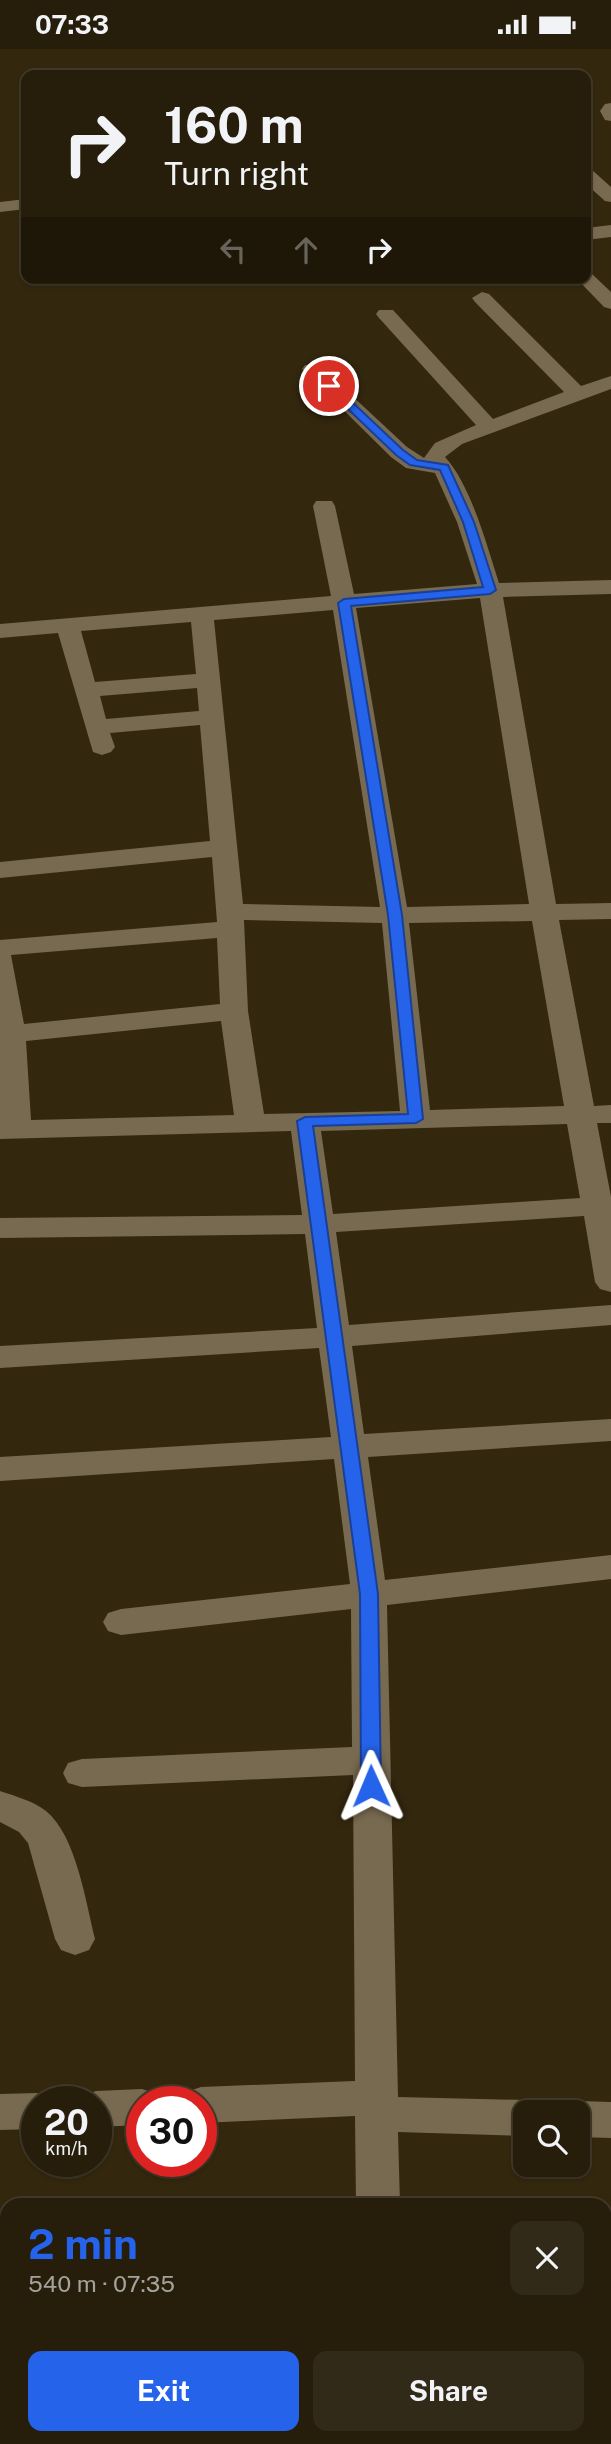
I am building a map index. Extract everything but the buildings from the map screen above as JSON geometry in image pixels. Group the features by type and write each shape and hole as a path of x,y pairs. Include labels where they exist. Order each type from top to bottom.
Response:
{"street":[{"path":"611,108 608,111 611,117"},
{"path":"591,179 611,197"},
{"path":"0,207 21,205"},
{"path":"591,233 611,230"},
{"path":"591,284 611,303"},
{"path":"482,298 578,395"},
{"path":"386,314 489,428"},
{"path":"312,369 400,453 414,463 444,468"},
{"path":"611,382 442,447 434,457 444,468 468,522 490,590 544,912 611,1282"},
{"path":"324,506 344,603 395,915 416,1119"},
{"path":"0,631 490,590 611,587"},
{"path":"202,614 230,921 234,1011 250,1123"},
{"path":"67,625 99,737 212,717"},
{"path":"85,690 209,680"},
{"path":"0,870 224,848"},
{"path":"0,948 230,921 611,911"},
{"path":"0,959 9,1129 611,1114"},
{"path":"6,1034 234,1011"},
{"path":"305,1121 369,1594 378,2198"},
{"path":"0,1228 319,1224 596,1206"},
{"path":"0,1357 334,1337 611,1315"},
{"path":"0,1469 611,1430"},
{"path":"121,1622 611,1567"},
{"path":"82,1773 371,1761"},
{"path":"0,1806 25,1816 42,1831 50,1848 75,1940"},
{"path":"217,2105 376,2106 513,2117"},
{"path":"0,2112 21,2111"},
{"path":"590,2119 611,2120"}],"route":[{"path":"329,386 414,463 444,468 468,522 490,590 344,603 395,915 416,1119 305,1121 369,1594 371,1786"}]}
